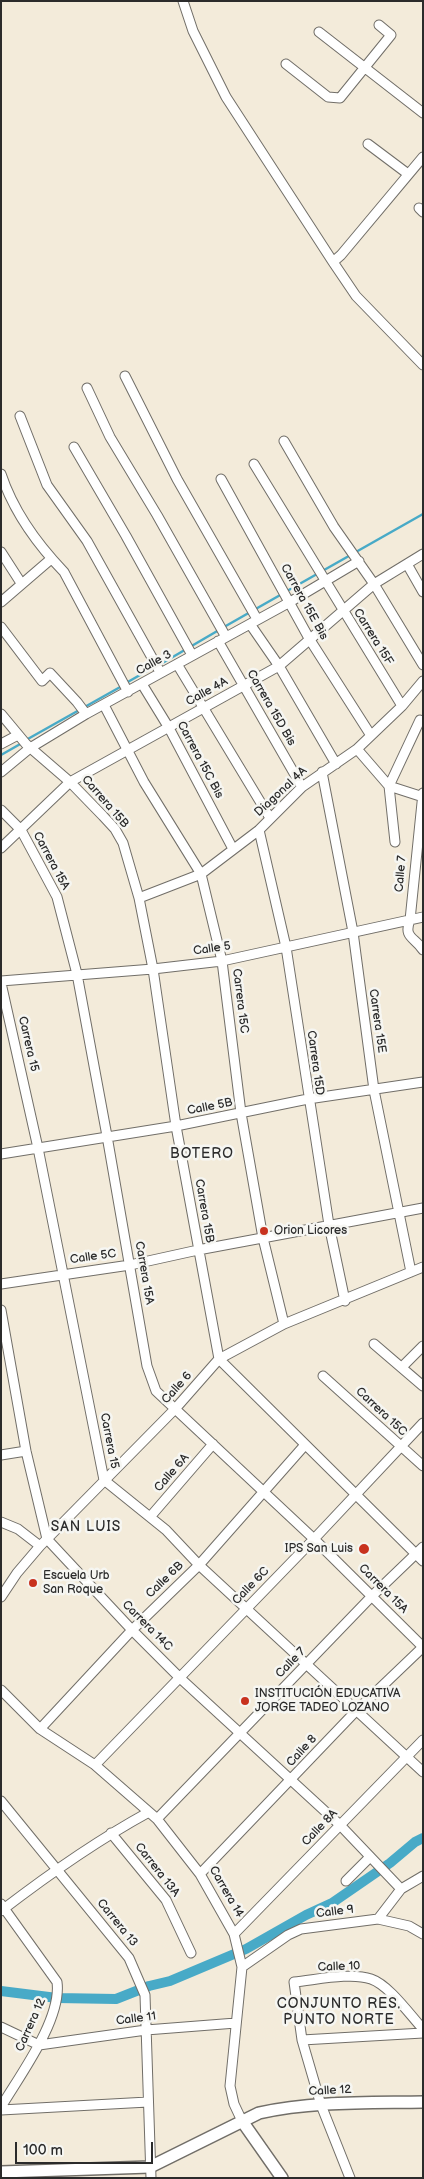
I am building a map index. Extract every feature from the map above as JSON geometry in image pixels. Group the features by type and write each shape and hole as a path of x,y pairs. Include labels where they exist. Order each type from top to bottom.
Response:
{"street":[{"path":"184,1 193,31 226,97 333,262 356,296 423,365"},
{"path":"286,64 328,97 340,98 391,35 379,25"},
{"path":"319,32 423,113"},
{"path":"368,144 408,174"},
{"path":"333,262 341,256 423,157"},
{"path":"125,376 176,479 253,615 279,666 336,764"},
{"name":"Carrera 15D Bis","path":"87,388 110,438 157,515 220,633 244,686 302,787"},
{"path":"20,416 47,484 87,541 159,670"},
{"path":"284,441 334,527 374,584 423,665"},
{"path":"74,447 191,653"},
{"name":"Carrera 15F","path":"254,464 402,706"},
{"path":"1,474 12,502 51,559 67,578 126,689"},
{"name":"Carrera 15E Bis","path":"221,479 310,640 370,734"},
{"path":"1,552 21,583"},
{"name":"Calle 4A","path":"1,848 70,782 279,666 374,584 423,554"},
{"name":"Calle 3","path":"1,772 24,741 82,709 104,705 126,689 142,684 159,670 177,664 220,633 253,615 290,602 324,581 355,555"},
{"path":"1,602 51,559"},
{"path":"406,564 423,592"},
{"path":"1,627 42,681 50,673 82,709"},
{"path":"177,664 205,707 270,818"},
{"name":"Diagonal 4A","path":"139,898 202,874 259,830 302,787 356,749 402,706 423,681"},
{"name":"Carrera 15C Bis","path":"142,684 169,728 233,849"},
{"name":"Carrera 15C","path":"104,705 144,782 202,874 222,961 241,1114 263,1238 284,1324"},
{"name":"Carrera 15B","path":"1,714 24,741 70,782 115,829 123,843 139,898 153,969 176,1126 219,1359"},
{"path":"395,842 389,786 420,720"},
{"path":"1,744 24,741"},
{"path":"356,749 389,786 422,796"},
{"name":"Carrera 15E","path":"322,772 353,932 374,1090 411,1272"},
{"name":"Calle 7","path":"422,796 410,920 407,927 408,935 423,950"},
{"name":"Carrera 15A","path":"1,810 21,830 56,897 77,974 147,1366 156,1391 264,1491 423,1647"},
{"name":"Carrera 15D","path":"259,830 286,947 328,1225 345,1300"},
{"name":"Calle 5","path":"1,982 222,961 423,917"},
{"name":"Carrera 15","path":"1,982 38,1148 104,1480 166,1530 199,1565 355,1712 423,1772"},
{"name":"Calle 5B","path":"1,1154 176,1126 308,1099 423,1082"},
{"name":"Calle 5C","path":"1,1284 130,1265 198,1250 423,1208"},
{"name":"Calle 6","path":"1,1597 17,1573 43,1542 175,1410 219,1359 284,1324 423,1267"},
{"name":"Carrera 14C","path":"1,1310 4,1346 43,1542 180,1678 340,1825 401,1889"},
{"path":"374,1344 423,1386"},
{"path":"402,1367 423,1346"},
{"path":"219,1359 304,1446 421,1554"},
{"name":"Carrera 15C","path":"323,1376 423,1466"},
{"name":"Calle 6C","path":"95,1765 247,1609 423,1423"},
{"name":"Calle 6A","path":"150,1517 213,1444"},
{"name":"Calle 6B","path":"40,1730 132,1630 199,1565 304,1446"},
{"path":"1,1455 26,1451"},
{"path":"1,1522 43,1542"},
{"name":"Calle 7","path":"157,1819 372,1596 421,1554"},
{"name":"Calle 8","path":"200,1874 355,1712 423,1647"},
{"name":"Carrera 14","path":"3,1696 40,1730 95,1765 157,1819 200,1874 234,1934 238,1944 242,1967 230,2086 234,2104 242,2121 282,2178"},
{"name":"Calle 8A","path":"234,1934 423,1740"},
{"name":"Carrera 13","path":"1,1801 129,1958 142,1985 145,1995 151,2173"},
{"path":"2,1908 56,1868 111,1833 149,1812"},
{"name":"Carrera 13A","path":"111,1833 166,1900 191,1953"},
{"path":"346,1880 370,1856"},
{"path":"378,1920 401,1889 423,1876"},
{"name":"Carrera 12","path":"1,2108 39,2045 56,2003 58,1991 57,1982 2,1908"},
{"name":"Calle 9","path":"242,1967 288,1935 301,1929 378,1920 409,1926 423,1934"},
{"name":"Calle 10","path":"302,2040 294,1982 352,1976 371,1979 386,1988 423,2030"},
{"name":"Calle 11","path":"39,2045 146,2030 236,2023"},
{"path":"1,2027 39,2045"},
{"path":"350,2178 321,2105 302,2040 423,2033"},
{"path":"1,2108 148,2102"},
{"name":"Calle 12","path":"151,2173 259,2113 276,2109 321,2105 423,2102"},
{"path":"1,2172 151,2173"}],"waterway":[{"path":"287,591 423,514"},
{"path":"224,627 282,594"},
{"path":"159,665 219,630"},
{"path":"126,683 154,667"},
{"path":"26,740 122,686"},
{"path":"1,755 22,743"},
{"path":"1,1991 57,1998 116,1999 149,1986 170,1981 246,1949 306,1915 332,1903 423,1838"}],"place":[{"name":"Orion Licores","path":"264,1231"},
{"name":"IPS San Luis","path":"364,1549"},
{"name":"Escuela Urb San Roque","path":"33,1583"},
{"name":"INSTITUCIÓN EDUCATIVA JORGE TADEO LOZANO","path":"245,1701"}],"district":[{"name":"BOTERO","path":"202,1154"},
{"name":"SAN LUIS","path":"86,1527"},
{"name":"CONJUNTO RES. PUNTO NORTE","path":"339,2012"}]}
